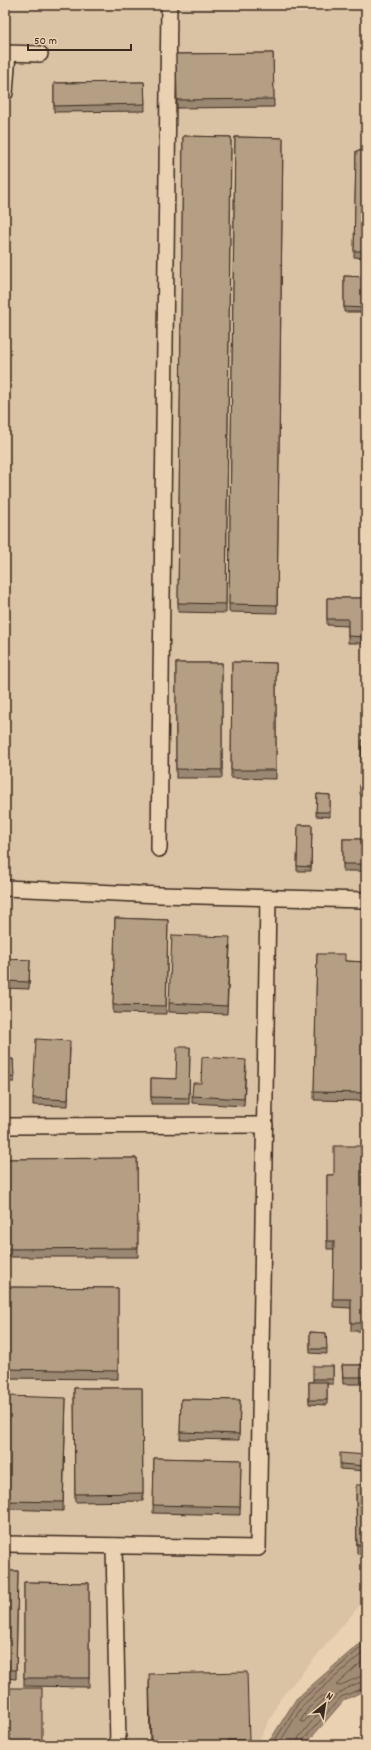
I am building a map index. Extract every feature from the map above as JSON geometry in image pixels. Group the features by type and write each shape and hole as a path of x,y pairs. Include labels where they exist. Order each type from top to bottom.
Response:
{"street":[{"path":"159,849 169,5"},
{"path":"5,93 6,53 40,54"},
{"path":"5,888 268,898 366,900"},
{"path":"5,1544 258,1548 268,898"},
{"path":"5,1126 264,1125"},
{"path":"114,1546 118,1745"}],"shaded area":[{"path":"5,5 366,5 366,1598 280,1699 257,1745 5,1745"}],"water":[{"path":"366,1638 366,1690 344,1700 305,1745 267,1745 296,1699"}],"building":[{"path":"273,53 274,99 177,100 176,54"},
{"path":"144,82 145,104 54,106 54,83"},
{"path":"183,136 231,137 226,604 178,603"},
{"path":"235,137 283,138 277,605 229,604"},
{"path":"356,151 366,151 366,251 354,251"},
{"path":"344,276 365,277 365,308 344,307"},
{"path":"327,598 366,598 366,637 348,636 348,619 327,619"},
{"path":"232,662 276,663 276,770 231,770"},
{"path":"176,663 222,663 222,770 176,769"},
{"path":"362,740 366,740 366,788 360,787"},
{"path":"317,794 330,795 330,812 316,812"},
{"path":"298,825 312,825 311,867 297,866"},
{"path":"343,839 366,839 366,864 343,864"},
{"path":"115,918 168,920 166,1006 113,1005"},
{"path":"172,935 230,937 227,1006 169,1003"},
{"path":"317,954 345,954 345,961 366,962 366,1093 314,1092"},
{"path":"5,959 30,960 29,982 5,981"},
{"path":"36,1039 70,1041 68,1100 33,1098"},
{"path":"177,1047 190,1047 189,1098 151,1097 151,1078 176,1079"},
{"path":"202,1057 246,1060 244,1099 192,1096 193,1083 201,1083"},
{"path":"13,1059 14,1077 5,1078 5,1060"},
{"path":"334,1146 366,1146 366,1323 351,1323 351,1299 333,1299 334,1241 327,1241 327,1175 334,1175"},
{"path":"137,1158 138,1248 5,1249 5,1159"},
{"path":"5,1287 118,1288 118,1371 5,1369"},
{"path":"310,1332 326,1333 327,1349 310,1349"},
{"path":"342,1365 366,1365 366,1377 343,1377"},
{"path":"313,1366 333,1366 333,1379 313,1379"},
{"path":"309,1382 327,1382 327,1400 309,1400"},
{"path":"74,1388 142,1388 143,1493 75,1494"},
{"path":"8,1396 66,1398 63,1502 6,1501"},
{"path":"181,1399 240,1400 239,1434 180,1432"},
{"path":"340,1453 366,1455 366,1466 340,1464"},
{"path":"154,1458 241,1460 240,1507 153,1505"},
{"path":"356,1485 366,1485 366,1545 357,1545"},
{"path":"5,1571 18,1571 16,1670 5,1670"},
{"path":"24,1582 89,1583 89,1678 24,1678"},
{"path":"247,1672 249,1740 228,1740 228,1745 151,1745 149,1674"},
{"path":"5,1688 42,1688 42,1745 5,1745"}]}
